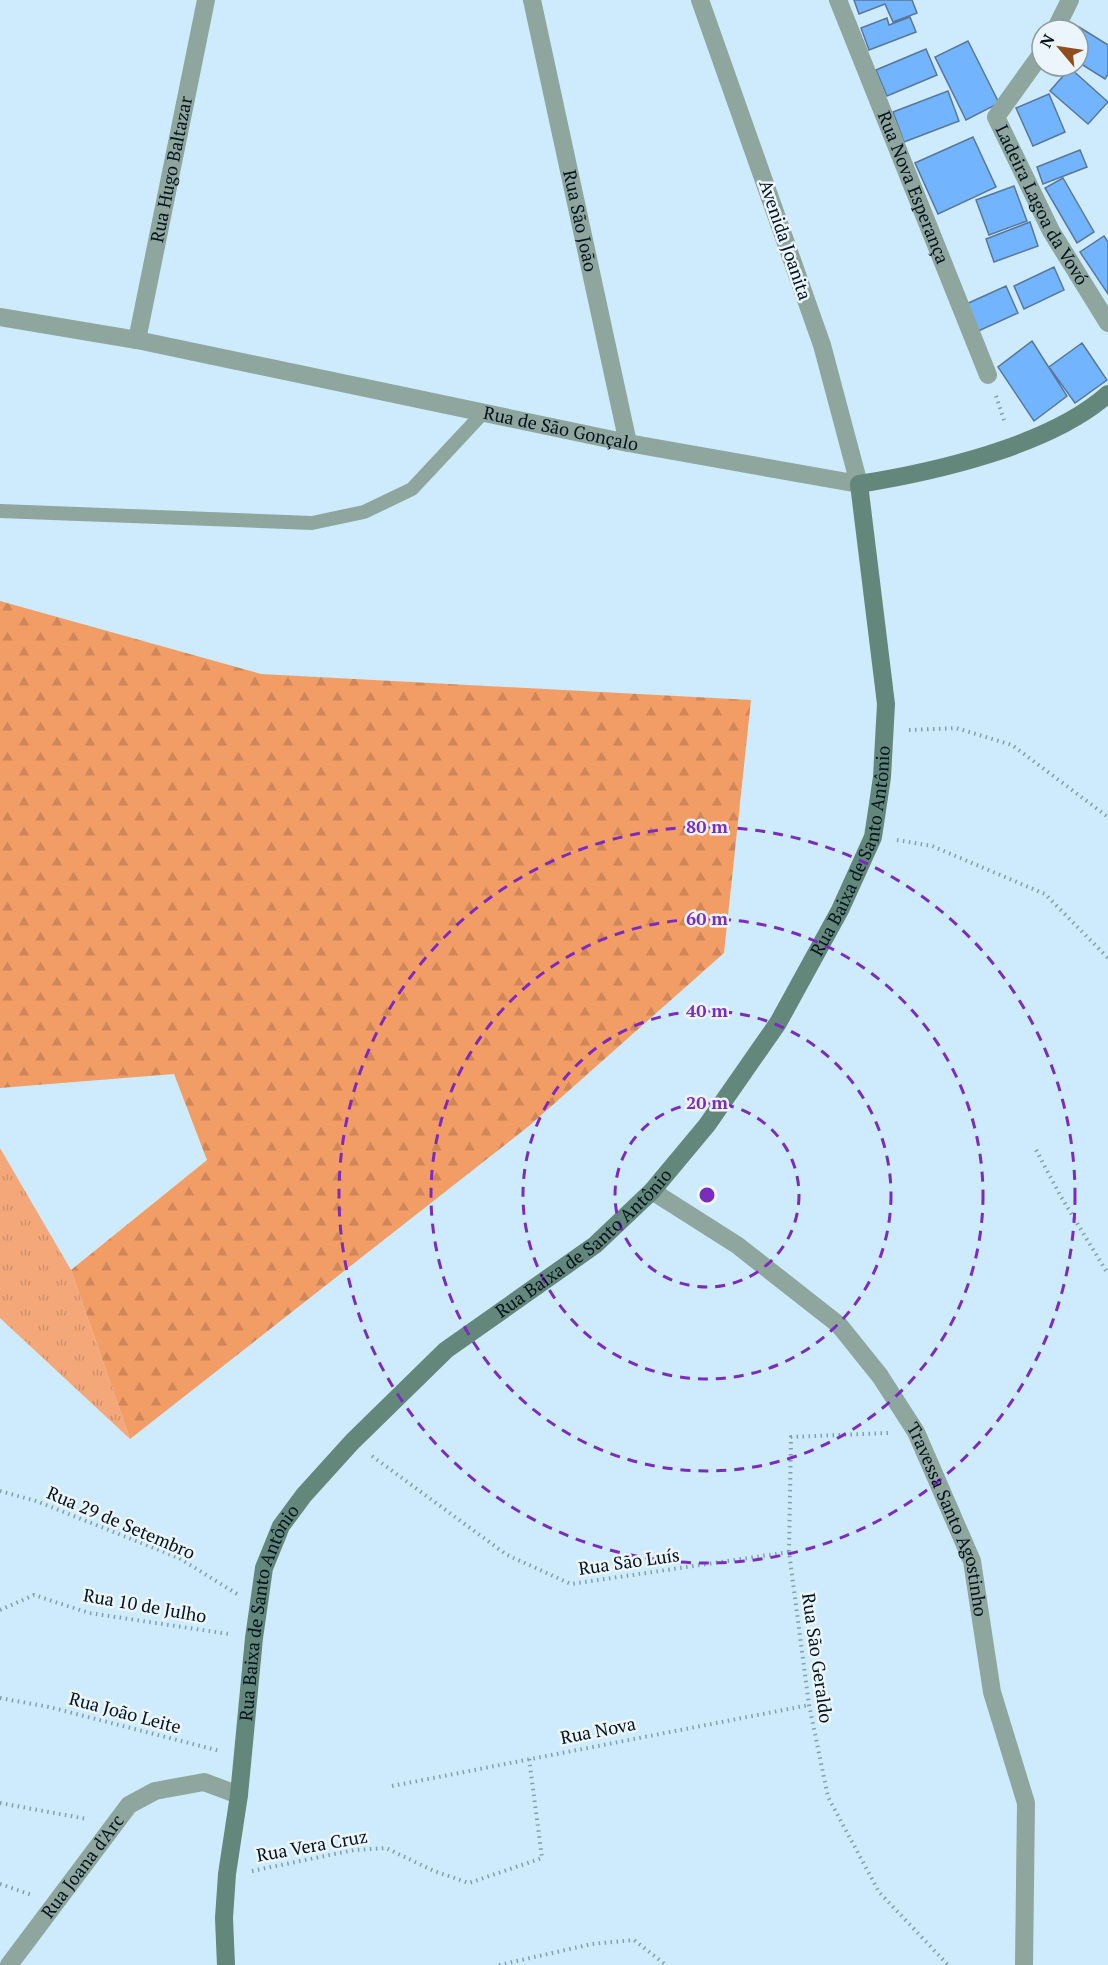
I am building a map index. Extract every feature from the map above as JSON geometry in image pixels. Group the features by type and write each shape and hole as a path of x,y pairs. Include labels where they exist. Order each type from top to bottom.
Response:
{"street":[{"name":"Rua Hugo Baltazar","path":"137,340 206,0"},
{"name":"Rua São João","path":"532,0 628,443"},
{"name":"Avenida Joanita","path":"700,0 822,345 859,484"},
{"name":"Rua Nova Esperança","path":"838,0 988,375"},
{"path":"1062,18 1070,0"},
{"name":"Ladeira Lagoa da Vovó","path":"1030,70 996,117 1052,231 1108,323"},
{"name":"Rua de São Gonçalo","path":"0,317 137,340 628,443 859,484 893,479 1013,446 1069,421 1108,394"},
{"name":"Rua Baixa de Santo Antônio","path":"226,1965 224,1918 227,1874 239,1795 254,1638 264,1568 281,1526 304,1495 352,1442 446,1350 595,1245 652,1191 707,1125 778,1023 840,910 873,837 882,777 886,704 859,484"},
{"name":"Travessa Santo Agostinho","path":"652,1191 737,1245 839,1324 880,1376 916,1432 972,1561 992,1692 1026,1803 1024,1965"},
{"name":"Rua Joana d'Arc","path":"9,1965 129,1805 155,1791 204,1782 239,1795"}],"lane":[{"path":"0,511 312,523 364,512 412,489 483,413"}],"path":[{"path":"988,375 1013,446"},
{"path":"884,732 956,728 1012,746 1108,817"},
{"path":"873,837 933,846 1046,894 1108,958"},
{"path":"1036,1150 1059,1195 1108,1274"},
{"name":"Rua São Geraldo","path":"916,1432 791,1437 789,1552 809,1705 828,1797 879,1892 948,1965"},
{"name":"Rua São Luís","path":"397,1473 507,1555 571,1584 789,1552"},
{"name":"Rua 29 de Setembro","path":"0,1491 36,1501 179,1558 258,1607"},
{"name":"Rua 10 de Julho","path":"0,1610 34,1595 89,1613 254,1638"},
{"name":"Rua João Leite","path":"0,1698 49,1707 242,1756"},
{"name":"Rua Nova","path":"392,1786 809,1705"},
{"name":"Rua Vera Cruz","path":"227,1874 275,1868 354,1850 386,1848 434,1871 469,1883 542,1858 529,1758"},
{"path":"0,1803 114,1826"},
{"path":"0,1884 55,1904"},
{"path":"499,1965 592,1944 634,1940 666,1965"}],"green space":[{"path":"0,601 261,674 751,700 724,953 529,1126 130,1439 71,1270 207,1160 174,1074 0,1088"},
{"path":"0,1148 71,1270 130,1439 0,1318"}],"building":[{"path":"854,0 912,0 917,13 893,22 885,4 859,14"},
{"path":"910,17 916,32 869,50 861,28 887,18 889,25"},
{"path":"1090,34 1108,45 1108,74 1105,79 1090,70"},
{"path":"968,41 999,103 966,120 935,57"},
{"path":"926,49 937,75 887,96 876,70"},
{"path":"1061,78 1081,78 1108,102 1088,124 1050,91"},
{"path":"948,91 959,121 904,142 893,112"},
{"path":"1049,94 1065,132 1033,146 1016,108"},
{"path":"973,137 996,187 938,214 915,163"},
{"path":"1080,150 1087,167 1043,184 1037,167"},
{"path":"1063,178 1094,232 1077,243 1045,188"},
{"path":"1014,186 1027,221 989,235 976,200"},
{"path":"1030,222 1038,246 994,262 986,239"},
{"path":"1104,236 1108,242 1108,294 1080,252"},
{"path":"1054,267 1064,290 1024,309 1014,286"},
{"path":"1006,286 1018,313 974,333 962,306"},
{"path":"1032,341 1067,396 1034,421 998,367"},
{"path":"1082,343 1107,380 1075,403 1049,367"}]}
